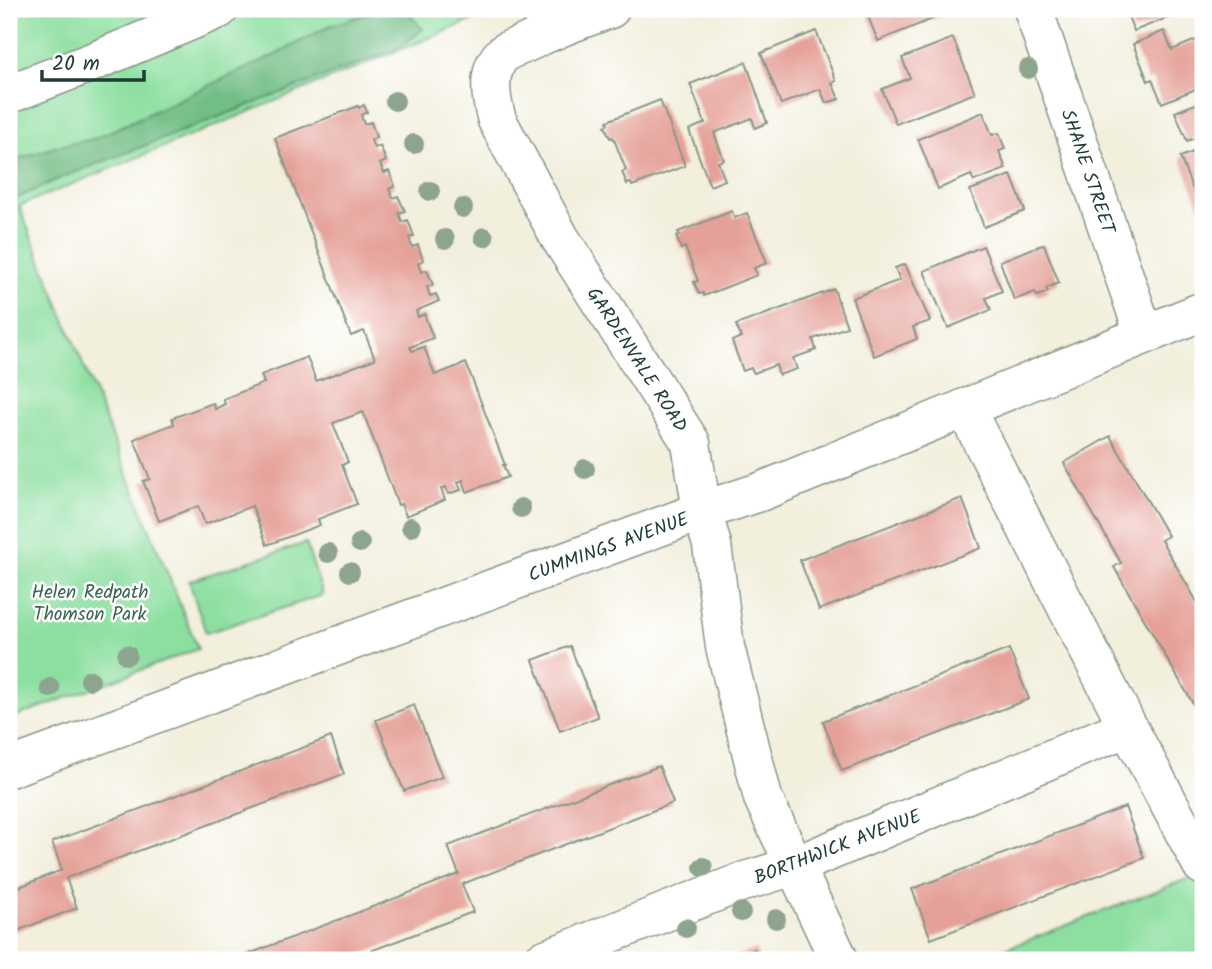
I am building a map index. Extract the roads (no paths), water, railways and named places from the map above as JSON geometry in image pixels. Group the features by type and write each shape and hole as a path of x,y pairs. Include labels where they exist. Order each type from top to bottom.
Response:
{"street":[{"path":"9,94 219,9"},
{"name":"GARDENVALE ROAD","path":"610,9 559,27 504,54 496,65 492,79 491,100 497,120 560,238 691,443 702,511 712,545 725,647 763,798 839,960"},
{"name":"SHANE STREET","path":"1032,9 1144,334"},
{"name":"CUMMINGS AVENUE","path":"9,768 702,511 760,492 1203,311"},
{"path":"965,408 1128,727 1202,865"},
{"name":"BORTHWICK AVENUE","path":"543,960 742,882 794,866 1128,727"}],"park label":[{"name":"Helen Redpath Thomson Park","path":"90,602"}]}
